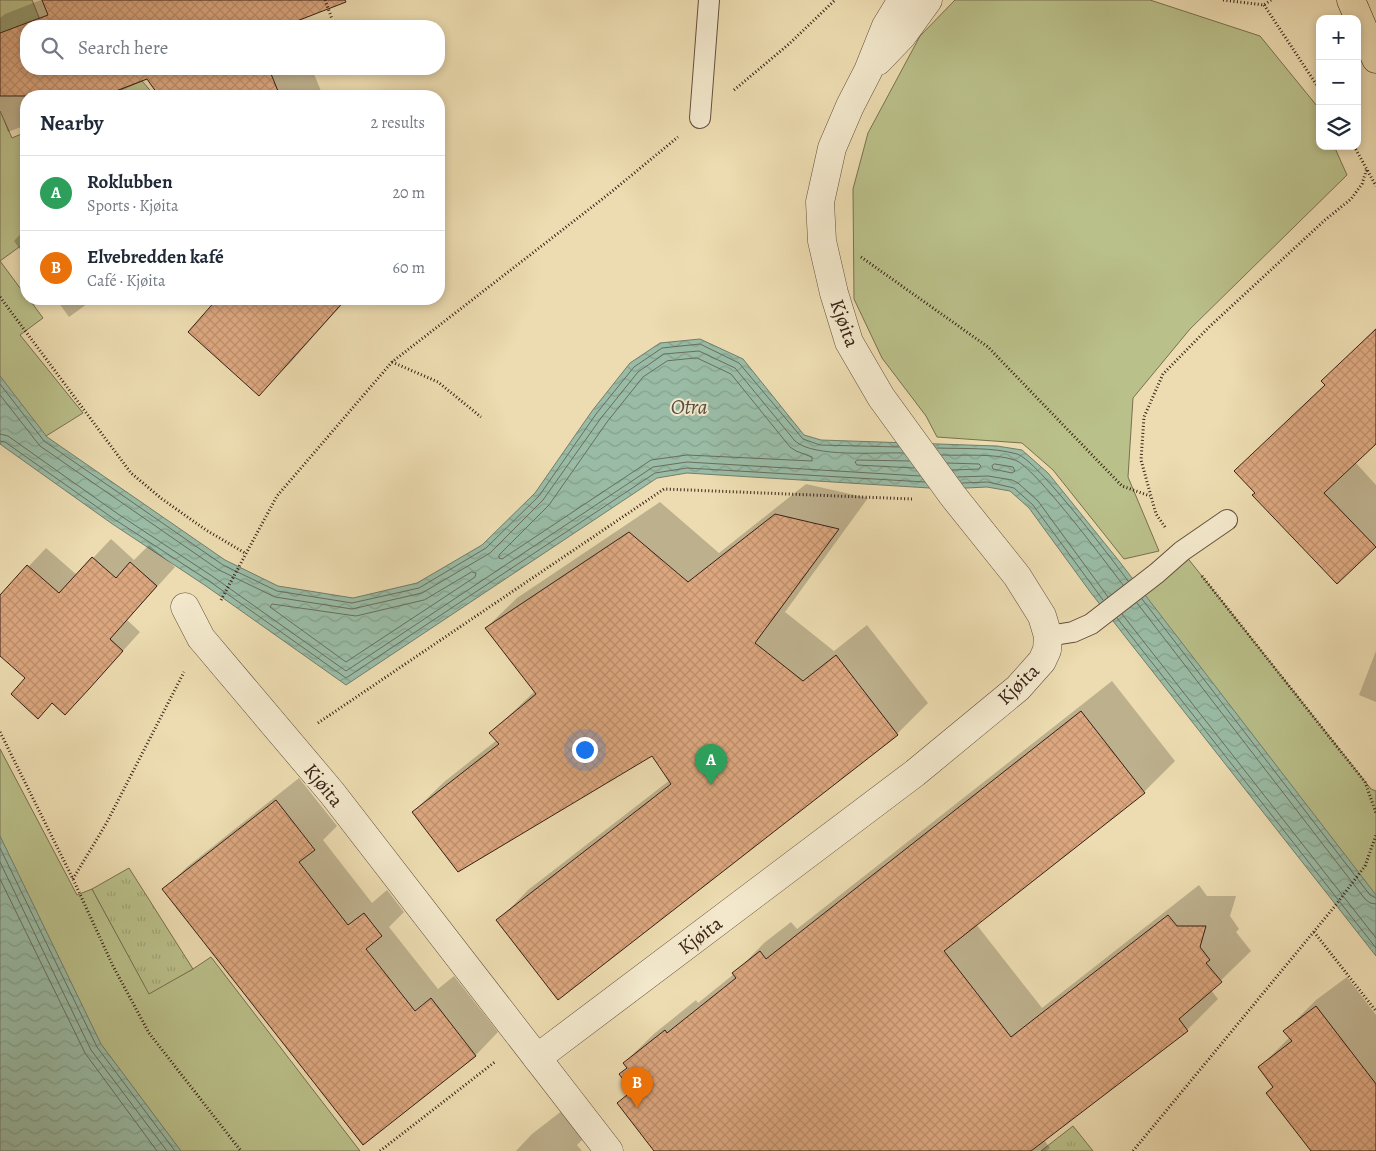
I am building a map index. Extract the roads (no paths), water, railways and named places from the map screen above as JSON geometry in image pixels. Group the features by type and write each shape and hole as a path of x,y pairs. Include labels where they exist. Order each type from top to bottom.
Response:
{"main road":[{"path":"1351,0 1376,59"}],"street":[{"name":"Kjøita","path":"530,1049 922,767 1018,688 1035,671 1047,650 1048,636 1042,616 1017,576 881,397 849,342 834,293 822,241 820,202 832,148 868,71 886,26 902,0"},
{"name":"Kjøita","path":"868,71 902,36 928,0"},
{"name":"Kjøita","path":"185,607 201,638 342,806 609,1151"}],"lane":[{"path":"700,118 709,0"},
{"path":"1048,636 1073,632 1091,624 1157,573 1182,551 1227,520"}],"water":[{"name":"Otra","path":"700,339 743,359 804,435 821,440 997,446 1022,450 1048,473 1119,561 1376,895 1376,956 1091,593 1029,508 1010,491 987,487 946,489 687,473 657,478 346,685 0,444 0,376 47,437 225,560 278,586 353,598 417,583 482,545 535,493 592,411 630,363 660,343"},
{"path":"0,836 101,1044 181,1151 0,1151"}],"place":[{"name":"Roklubben","path":"711,785"},
{"name":"Elvebredden kafé","path":"637,1108"}]}
